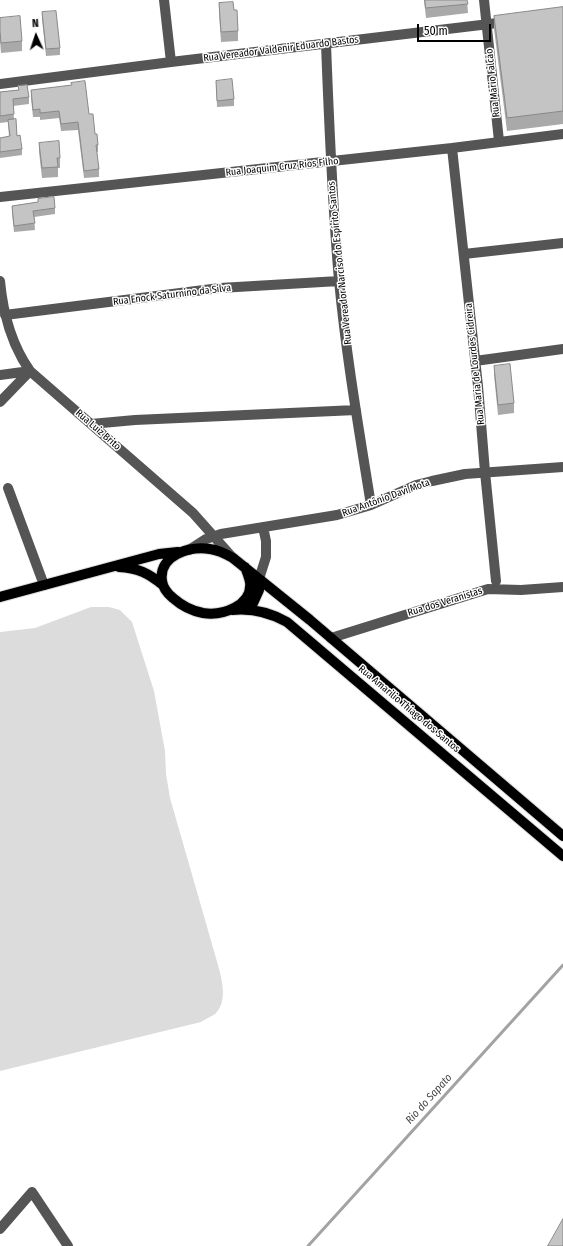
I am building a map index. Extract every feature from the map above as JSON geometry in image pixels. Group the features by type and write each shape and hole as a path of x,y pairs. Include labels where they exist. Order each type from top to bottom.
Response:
{"main road":[{"path":"0,597 159,554 210,549 226,554 245,567 250,583 250,590 247,597 242,602 228,611 204,613 187,608 170,596 162,585 144,572 131,568 113,567"},
{"path":"162,585 162,572 165,565 173,555 184,551"},
{"name":"Rua Amarilio Thiago dos Santos","path":"245,567 331,638 563,836"},
{"path":"250,610 259,590 259,579"},
{"name":"Rua Amarilio Thiago dos Santos","path":"228,611 250,610 266,612 277,617 298,631 563,856"}],"street":[{"path":"164,0 171,62"},
{"name":"Rua Mário Falcão","path":"484,0 499,141"},
{"name":"Rua Vereador Valdenir Eduardo Bastos","path":"0,84 517,20"},
{"name":"Rua Vereador Narciso do Espírito Santos","path":"326,44 330,162 339,281 356,410 371,505"},
{"name":"Rua Joaquim Cruz Rios Filho","path":"0,197 330,162 563,134"},
{"name":"Rua Maria de Lourdes Cidreira","path":"452,148 475,361 496,580"},
{"path":"464,254 563,243"},
{"name":"Rua Luiz Brito","path":"0,281 5,315 15,346 30,371 193,513 233,558"},
{"name":"Rua Enock Saturnino da Silva","path":"5,315 220,288 339,281"},
{"path":"475,361 563,350"},
{"path":"0,374 30,371"},
{"path":"0,402 30,371"},
{"path":"91,424 135,420 356,410"},
{"name":"Rua Antônio Davi Mota","path":"184,551 206,539 213,537 337,515 371,505 416,486 432,481 465,474 563,467"},
{"path":"8,488 44,585"},
{"path":"259,579 266,557 264,527"},
{"name":"Rua dos Veranistas","path":"331,638 488,589 521,590 563,587"},
{"path":"0,1229 32,1192 68,1246"}],"shaded area":[{"path":"91,607 109,607 120,610 132,622 154,691 165,751 166,774 170,798 220,971 223,991 222,1003 215,1014 201,1022 0,1071 0,632 35,628"}],"building":[{"path":"425,0 467,0 468,4 426,8"},
{"path":"233,2 234,10 237,10 238,31 221,32 219,3"},
{"path":"563,7 563,111 507,118 494,16"},
{"path":"56,11 60,48 46,49 42,12"},
{"path":"20,16 22,41 1,43 0,18"},
{"path":"232,79 234,99 217,101 216,81"},
{"path":"85,81 89,114 93,114 95,134 97,134 98,145 96,145 99,169 84,171 78,122 61,124 59,111 40,113 40,109 33,110 31,90 72,85 71,83"},
{"path":"27,85 29,97 13,99 14,114 0,116 0,92 19,90 18,86"},
{"path":"16,119 17,136 20,135 22,149 0,152 0,138 10,136 8,120"},
{"path":"59,141 60,158 57,158 58,167 42,168 39,143"},
{"path":"54,197 55,208 33,211 35,223 14,226 12,206 38,202 38,199"},
{"path":"510,364 514,403 498,405 494,366"},
{"path":"563,1219 563,1246 548,1246"}],"waterway":[{"name":"Rio do Sapato","path":"308,1246 563,965"}]}
